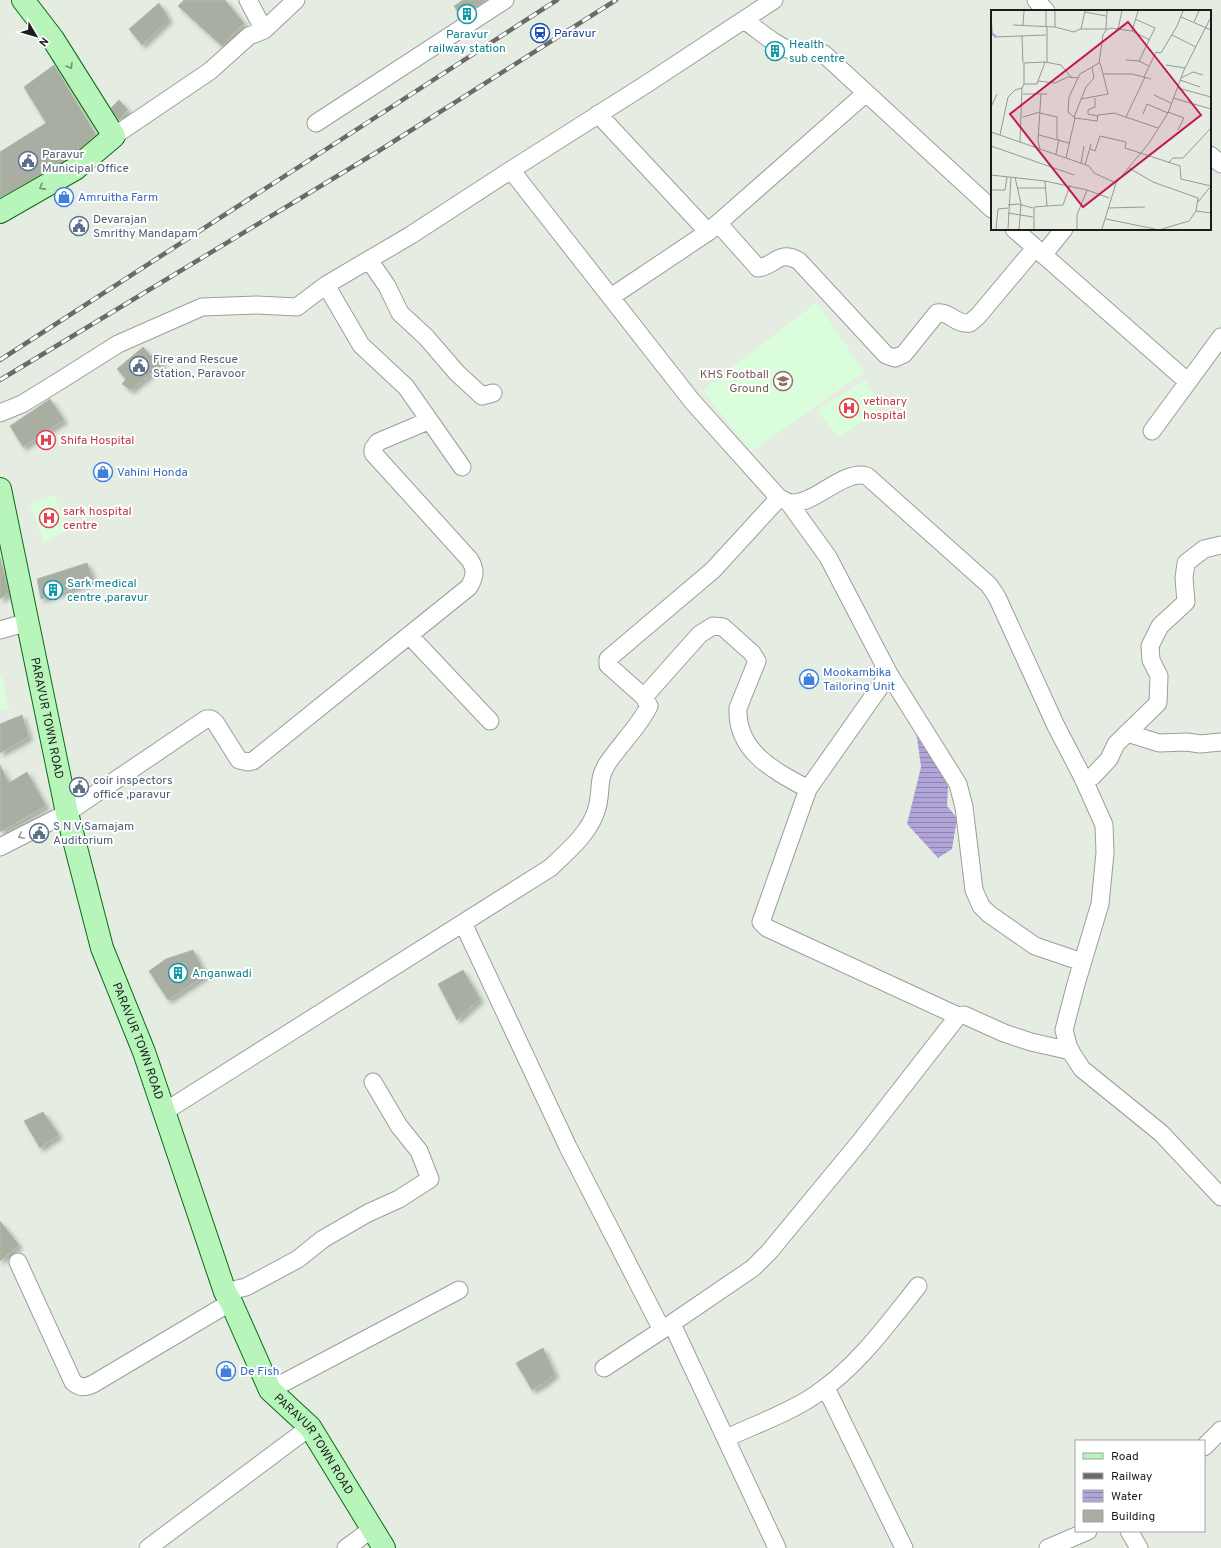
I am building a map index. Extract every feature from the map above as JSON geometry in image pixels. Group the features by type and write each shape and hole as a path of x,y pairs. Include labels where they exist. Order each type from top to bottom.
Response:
{"main road":[{"path":"0,212 75,169 114,136 53,39 23,0"},
{"name":"PARAVUR TOWN ROAD","path":"0,489 67,813 102,948 144,1052 228,1297 270,1390 310,1427 384,1548"}],"street":[{"path":"248,0 264,30"},
{"path":"114,136 210,71 248,36 264,30 296,0"},
{"path":"316,123 505,0"},
{"path":"0,413 22,404 118,344 202,307 257,305 297,307 326,285 411,235 774,0"},
{"path":"1036,0 1045,10"},
{"path":"744,20 786,48 795,52 817,51 824,54 991,208"},
{"path":"611,297 713,227 866,93"},
{"path":"598,114 713,227 758,268 766,266 779,257 792,257 799,262 886,355 895,358 904,354 937,313 942,312 958,323 970,323 1039,252 1063,230"},
{"path":"1211,156 1221,164"},
{"path":"510,170 692,401 784,500 828,557 889,674 958,784 964,807 974,890 981,906 996,919 1035,946 1082,962"},
{"path":"1015,230 1188,382"},
{"path":"369,260 386,286 400,313 426,337 457,374 482,396 493,393"},
{"path":"326,285 361,345 406,388 462,467"},
{"path":"1152,431 1188,382 1218,346"},
{"path":"0,846 67,813 206,719 211,719 215,722 239,760 248,762 252,761 469,587 474,574 474,568 470,560 373,453 373,449 378,442 428,421"},
{"path":"784,500 802,502 848,479 862,475 867,476 989,586 997,597 1056,726 1104,825 1105,853 1100,904 1082,962 1064,1030 1070,1051 1082,1069 1161,1133 1221,1197"},
{"path":"164,1112 550,868 575,844 593,819 597,808 599,785 607,764 649,706 644,697 608,665 608,659 714,570 784,500"},
{"path":"1084,781 1093,776 1109,760 1116,744 1158,703 1159,676 1151,660 1150,646 1160,626 1186,602 1184,578 1186,563 1204,549 1221,545"},
{"path":"0,630 28,622"},
{"path":"644,697 700,634 713,626 723,627 752,652 757,661 738,708 738,716 742,731 759,760 772,770 808,789"},
{"path":"408,635 490,721"},
{"path":"889,674 808,789 761,922 767,928 958,1016 964,1015 1004,1033 1031,1042 1070,1051"},
{"path":"1126,733 1159,744 1187,742 1200,744 1221,742"},
{"path":"463,923 568,1147 726,1438 777,1548"},
{"path":"604,1368 753,1268 769,1252 860,1143 958,1016"},
{"path":"18,1262 73,1382 79,1386 85,1387 92,1384 228,1297 298,1258 323,1239 368,1213 399,1199 430,1180 419,1151 399,1126 373,1082"},
{"path":"726,1438 803,1403 826,1388 869,1346 918,1286"},
{"path":"270,1390 459,1290"},
{"path":"826,1388 904,1548"},
{"path":"148,1548 310,1427"},
{"path":"1205,1446 1221,1430"},
{"path":"346,1548 372,1529"},
{"path":"1048,1548 1086,1532"},
{"path":"1130,1532 1139,1548"}],"shaded area":[{"name":"KHS Football Ground","path":"817,302 864,372 751,452 703,390"},
{"name":"vetinary hospital","path":"865,380 881,407 838,438 817,410"},
{"name":"sark hospital centre","path":"54,495 67,531 44,542 30,505"},
{"path":"0,677 2,677 9,708 0,711"}],"water":[{"path":"916,730 948,786 947,806 957,818 952,849 938,858 907,824 921,767"}],"building":[{"path":"184,0 225,0 244,23 222,46 178,6"},
{"path":"463,0 487,0 461,17 454,6"},
{"path":"159,3 169,19 142,45 129,29"},
{"path":"54,65 96,135 68,159 0,198 0,152 46,123 24,87"},
{"path":"119,100 128,110 119,120 111,108"},
{"name":"Fire and Rescue Station, Paravoor","path":"143,347 151,356 154,353 162,364 131,390 122,384 126,379 117,369"},
{"path":"50,399 64,420 23,447 10,426"},
{"path":"0,557 9,593 0,599"},
{"name":"Sark medical centre ,paravur","path":"87,563 94,581 41,599 37,579"},
{"path":"22,715 29,737 0,753 0,724"},
{"path":"0,765 9,783 27,772 46,806 0,832"},
{"name":"Anganwadi","path":"193,950 206,975 168,1000 149,971 166,959"},
{"path":"463,970 480,999 457,1020 438,984"},
{"path":"43,1112 59,1135 40,1148 24,1121"},
{"path":"0,1221 19,1245 0,1261"},
{"path":"543,1348 555,1374 532,1390 516,1363"}],"railway":[{"path":"0,360 557,0"},
{"path":"0,380 377,152 616,0"}],"place":[{"name":"Paravur railway station","path":"467,14"},
{"name":"Paravur","path":"540,33"},
{"name":"Health sub centre","path":"775,51"},
{"name":"Paravur Municipal Office","path":"28,161"},
{"name":"Amruitha Farm","path":"64,197"},
{"name":"Devarajan Smrithy Mandapam","path":"79,226"},
{"name":"Fire and Rescue Station, Paravoor","path":"139,366"},
{"name":"KHS Football Ground","path":"783,381"},
{"name":"vetinary hospital","path":"849,408"},
{"name":"Shifa Hospital","path":"46,440"},
{"name":"Vahini Honda","path":"103,472"},
{"name":"sark hospital centre","path":"49,518"},
{"name":"Sark medical centre ,paravur","path":"53,590"},
{"name":"Mookambika Tailoring Unit","path":"809,679"},
{"name":"coir inspectors office ,paravur","path":"79,787"},
{"name":"S N V Samajam Auditorium","path":"39,833"},
{"name":"Anganwadi","path":"178,973"},
{"name":"De Fish","path":"226,1371"}]}
